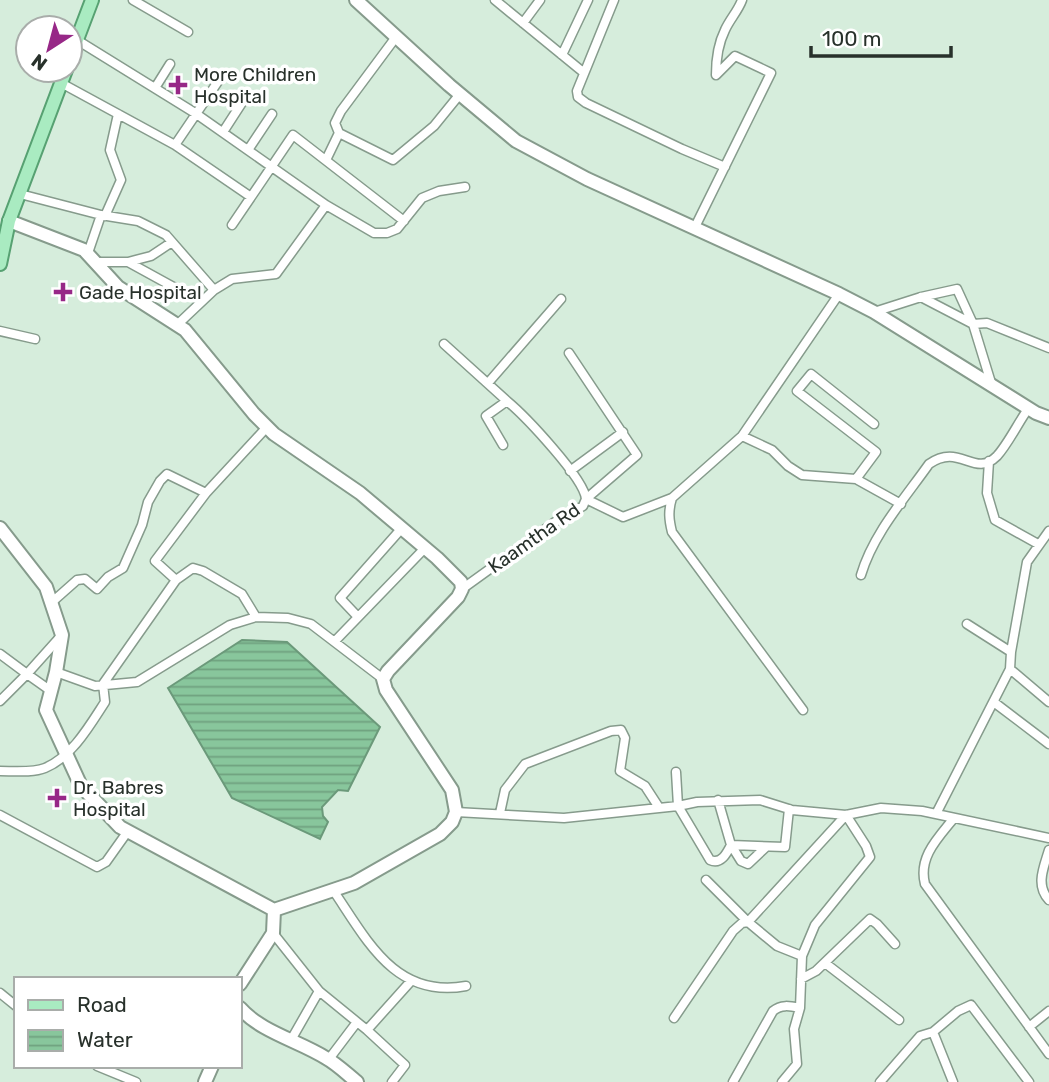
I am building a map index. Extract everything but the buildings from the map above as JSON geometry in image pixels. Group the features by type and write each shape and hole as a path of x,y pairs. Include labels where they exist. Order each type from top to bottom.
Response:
{"main road":[{"path":"84,21 92,0"},
{"path":"0,264 9,221 61,84"}],"street":[{"path":"134,0 188,32"},
{"path":"356,0 516,141 587,179 874,312 1028,409 1049,418"},
{"path":"495,0 583,72"},
{"path":"523,23 540,0"},
{"path":"562,55 588,0"},
{"path":"614,0 583,72 576,91 578,97 724,167"},
{"path":"695,227 771,73 735,56 716,75 719,48 725,29 742,0"},
{"path":"396,37 341,111 335,123 339,132 393,160 434,126 460,94"},
{"path":"84,44 195,113 326,205 374,233 387,233 397,229 422,198 439,191 465,187"},
{"path":"155,88 170,64"},
{"path":"175,145 219,80"},
{"path":"63,84 175,145 251,197"},
{"path":"223,132 245,98"},
{"path":"92,258 103,216 121,180 110,150 118,114"},
{"path":"248,150 272,114"},
{"path":"326,160 339,132"},
{"path":"232,225 293,135 404,221"},
{"path":"20,194 103,216 138,221 166,235 214,290"},
{"path":"178,324 214,290 232,279 276,274 326,205"},
{"path":"9,221 71,244 92,258 118,287 178,324 202,348 274,434 360,493 461,582 462,589 458,597 383,679"},
{"path":"92,258 128,262 151,256 172,242"},
{"path":"128,262 179,290"},
{"path":"874,312 957,289 973,324 992,386"},
{"path":"444,344 526,416 570,471 585,492 586,499 623,517 672,498 742,436 839,294"},
{"path":"921,297 973,324 986,323 1049,348"},
{"path":"488,383 561,299"},
{"path":"0,331 35,339"},
{"name":"Kaamtha Rd","path":"462,589 555,522 583,506 586,499 637,456 569,353"},
{"path":"797,391 811,374 874,424"},
{"path":"782,380 876,452 856,479"},
{"path":"503,445 486,416 507,401"},
{"path":"860,575 867,557 929,464 937,458 953,455 972,464 989,461 996,456 1028,409"},
{"path":"176,580 155,561 206,493 267,427"},
{"path":"570,471 623,432"},
{"path":"742,436 772,450 802,475 856,479 901,504"},
{"path":"989,461 987,493 995,520 1038,544"},
{"path":"51,603 77,580 85,579 97,589 108,576 123,568 142,525 148,502 167,474 206,493"},
{"path":"672,498 669,508 672,532 803,710"},
{"path":"0,528 46,587 62,635 47,710 81,786 120,827 274,910 354,883 440,834 452,822 456,812 452,790 386,690 383,679 311,624 288,618 256,617 230,625 137,682 94,685 56,672"},
{"path":"358,617 340,598 402,528"},
{"path":"936,814 1010,669 1027,562 1049,531"},
{"path":"335,641 425,548"},
{"path":"0,771 44,769 66,753 87,729 105,702 103,684 176,580 193,568 242,594 256,617"},
{"path":"967,624 1012,652"},
{"path":"0,701 62,635"},
{"path":"0,654 51,691"},
{"path":"1010,669 1049,702"},
{"path":"995,703 1049,744"},
{"path":"500,813 505,790 525,764 611,731 621,730 625,738 620,771 645,786 658,806"},
{"path":"676,772 678,806 710,860 719,861 731,845"},
{"path":"456,812 564,818 718,800 760,800 789,808 846,816 881,808 936,814 1049,838"},
{"path":"718,800 731,845 741,861 748,864 766,847"},
{"path":"731,845 785,847 789,808"},
{"path":"0,816 97,867 106,862 128,831"},
{"path":"674,1018 733,931 742,923 748,922 846,816"},
{"path":"782,1082 797,1065 794,1030 800,1008 802,956 815,925 870,857 866,846 846,816"},
{"path":"954,818 928,853 922,874 925,884 1049,1054"},
{"path":"1049,850 1040,880 1049,900"},
{"path":"706,880 748,922 777,946 802,956"},
{"path":"333,890 377,953 411,981 447,989 466,986"},
{"path":"242,981 273,933 274,910"},
{"path":"801,979 816,971 870,919 895,944"},
{"path":"273,933 319,991 405,1065 392,1082"},
{"path":"825,963 899,1020"},
{"path":"367,1030 411,981"},
{"path":"291,1040 319,991"},
{"path":"0,993 14,1004"},
{"path":"880,1082 920,1036 933,1032 958,1011 971,1005 1029,1082"},
{"path":"733,1082 773,1011 787,1006 800,1008"},
{"path":"242,1010 328,1059 356,1082"},
{"path":"1029,1027 1049,1011"},
{"path":"328,1059 358,1022"},
{"path":"933,1032 953,1082"},
{"path":"102,1068 136,1082"}],"water":[{"path":"242,640 287,642 380,727 348,791 338,790 322,807 323,816 328,822 320,839 232,798 168,688"}],"place":[{"name":"More Children Hospital","path":"178,85"},
{"name":"Gade Hospital","path":"63,292"},
{"name":"Dr. Babres Hospital","path":"57,798"}]}
